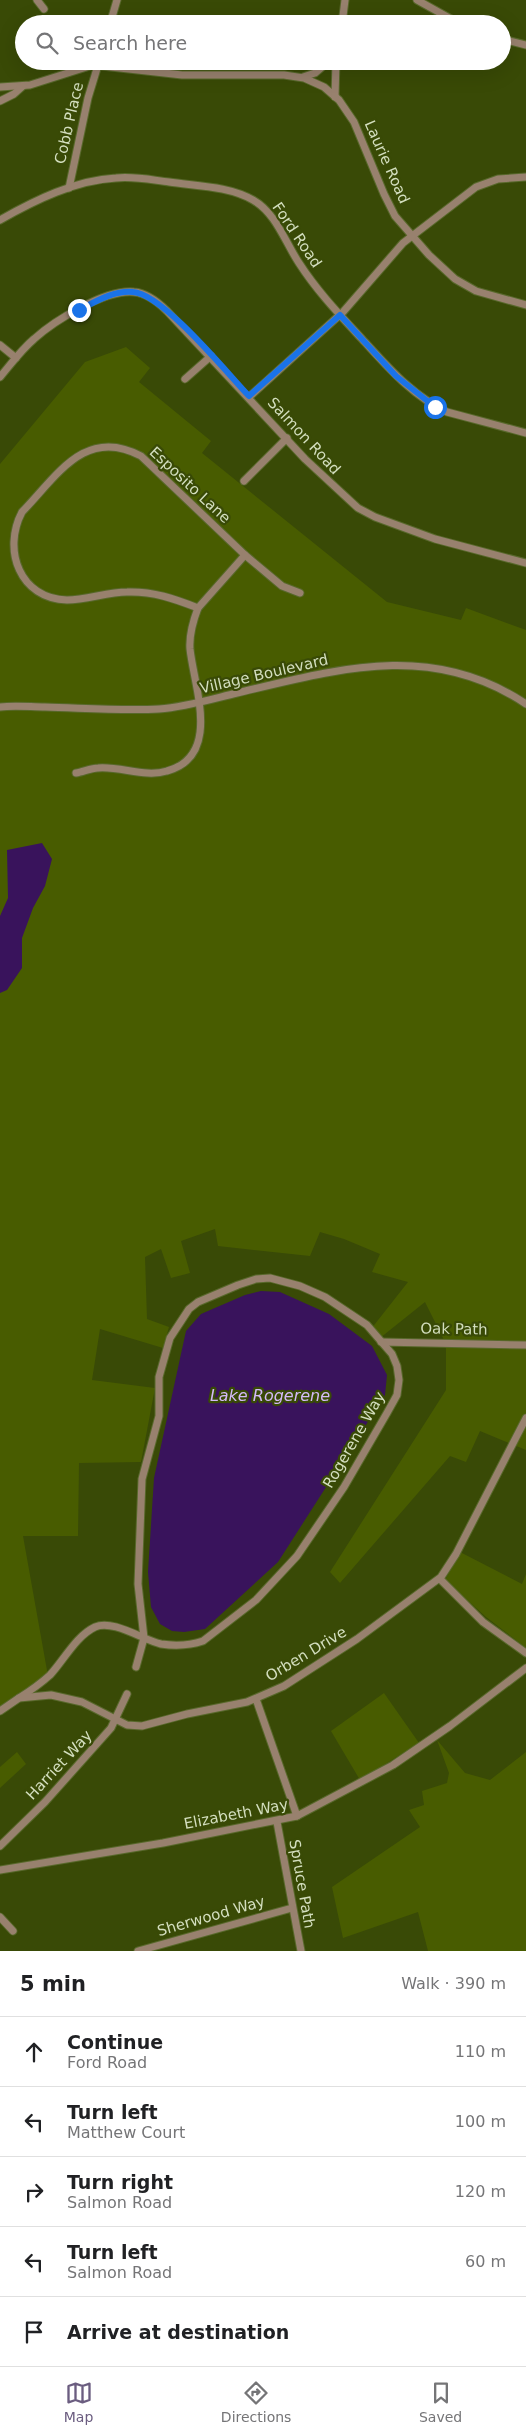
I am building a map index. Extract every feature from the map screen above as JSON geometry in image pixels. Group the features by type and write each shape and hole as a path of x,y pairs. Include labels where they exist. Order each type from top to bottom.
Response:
{"street":[{"path":"37,0 44,9"},
{"path":"112,15 116,0"},
{"path":"343,15 345,0"},
{"path":"417,0 444,15"},
{"path":"511,41 526,45"},
{"name":"Laurie Road","path":"0,88 42,82 75,70"},
{"name":"Cobb Place","path":"69,188 88,98 96,70"},
{"name":"Laurie Road","path":"147,70 182,75 284,75 302,77 324,87 335,97 354,122 384,194 396,216 412,236 441,267 466,286 486,294 526,305"},
{"path":"302,77 318,70"},
{"path":"335,97 336,70"},
{"path":"0,101 14,94 23,86"},
{"path":"249,396 340,315 403,243 476,187 498,179 526,177"},
{"name":"Ford Road","path":"0,220 69,188 115,178 128,178 240,193 262,206 269,214 300,265 340,315 396,376 435,407 461,417 526,433"},
{"name":"Salmon Road","path":"0,377 34,338 100,299 134,292 157,302 211,356 332,486 358,508 375,517 435,539 526,563"},
{"path":"0,345 16,358"},
{"path":"185,379 211,356"},
{"path":"244,481 286,438"},
{"name":"Esposito Lane","path":"198,608 163,595 137,592 68,600 55,598 43,593 24,577 18,567 12,544 17,522 22,512 77,455 98,447 120,447 141,456 244,555 282,586 300,593"},
{"path":"76,774 98,768 156,773 174,769 187,760 198,744 202,723 190,649 191,630 198,608 244,555"},
{"name":"Village Boulevard","path":"0,707 137,710 199,702 304,678 367,666 394,664 444,669 467,675 492,685 526,704"},
{"name":"Rogerene Way","path":"19,1698 38,1686 83,1637 95,1628 113,1626 144,1638 162,1644 193,1644 203,1640 256,1600 297,1556 344,1487 397,1395 400,1380 392,1354 367,1325 325,1297 300,1286 270,1278 256,1279 209,1296 188,1309 175,1328 163,1358 159,1377 159,1416 142,1479 138,1584 144,1638"},
{"name":"Oak Path","path":"381,1342 526,1345"},
{"name":"Orben Drive","path":"19,1698 60,1697 82,1702 127,1725 142,1726 256,1699 312,1670 440,1578 456,1554 526,1418"},
{"path":"440,1578 483,1622 526,1653"},
{"path":"136,1667 144,1638"},
{"name":"Elizabeth Way","path":"0,1870 277,1822 297,1816 393,1765 450,1726 526,1668"},
{"name":"Harriet Way","path":"0,1846 84,1760 111,1728 127,1694"},
{"path":"0,1711 19,1698"},
{"name":"Spruce Path","path":"256,1699 297,1816"},
{"name":"Spruce Path","path":"277,1822 301,1951"},
{"name":"Sherwood Way","path":"138,1951 292,1908"},
{"path":"0,1917 13,1931"}],"green space":[{"path":"126,347 150,368 139,382 211,441 202,453 387,602 461,620 466,608 526,630 526,1450 480,1431 466,1462 450,1456 340,1583 330,1572 446,1390 446,1344 425,1302 380,1338 371,1329 408,1282 372,1272 380,1254 344,1239 320,1232 310,1256 218,1246 215,1229 181,1241 190,1273 171,1278 161,1249 145,1257 147,1319 169,1327 163,1348 100,1329 92,1380 155,1388 141,1462 79,1463 78,1536 23,1536 48,1676 0,1709 0,464 85,362"},
{"path":"460,1552 522,1584 526,1574 526,1648 486,1617 445,1580"},
{"path":"384,1693 419,1743 360,1780 331,1731"},
{"path":"437,1740 465,1773 490,1780 526,1752 526,1951 428,1951 418,1912 343,1938 332,1887 420,1827 409,1810 424,1805 422,1791 447,1783 449,1773"},
{"path":"17,1752 26,1764 0,1788 0,1767"}],"water":[{"path":"42,843 52,859 45,886 33,908 22,938 22,968 7,990 0,993 0,916 8,898 7,850"},
{"name":"Lake Rogerene","path":"261,1291 280,1292 329,1314 372,1346 387,1375 385,1395 278,1562 205,1629 184,1632 172,1631 160,1624 151,1607 148,1572 154,1478 186,1331 201,1314 245,1295"}],"route":[{"path":"79,310 100,299 125,292 140,293 147,296 167,311 249,396 340,315 396,376 435,407"}]}
